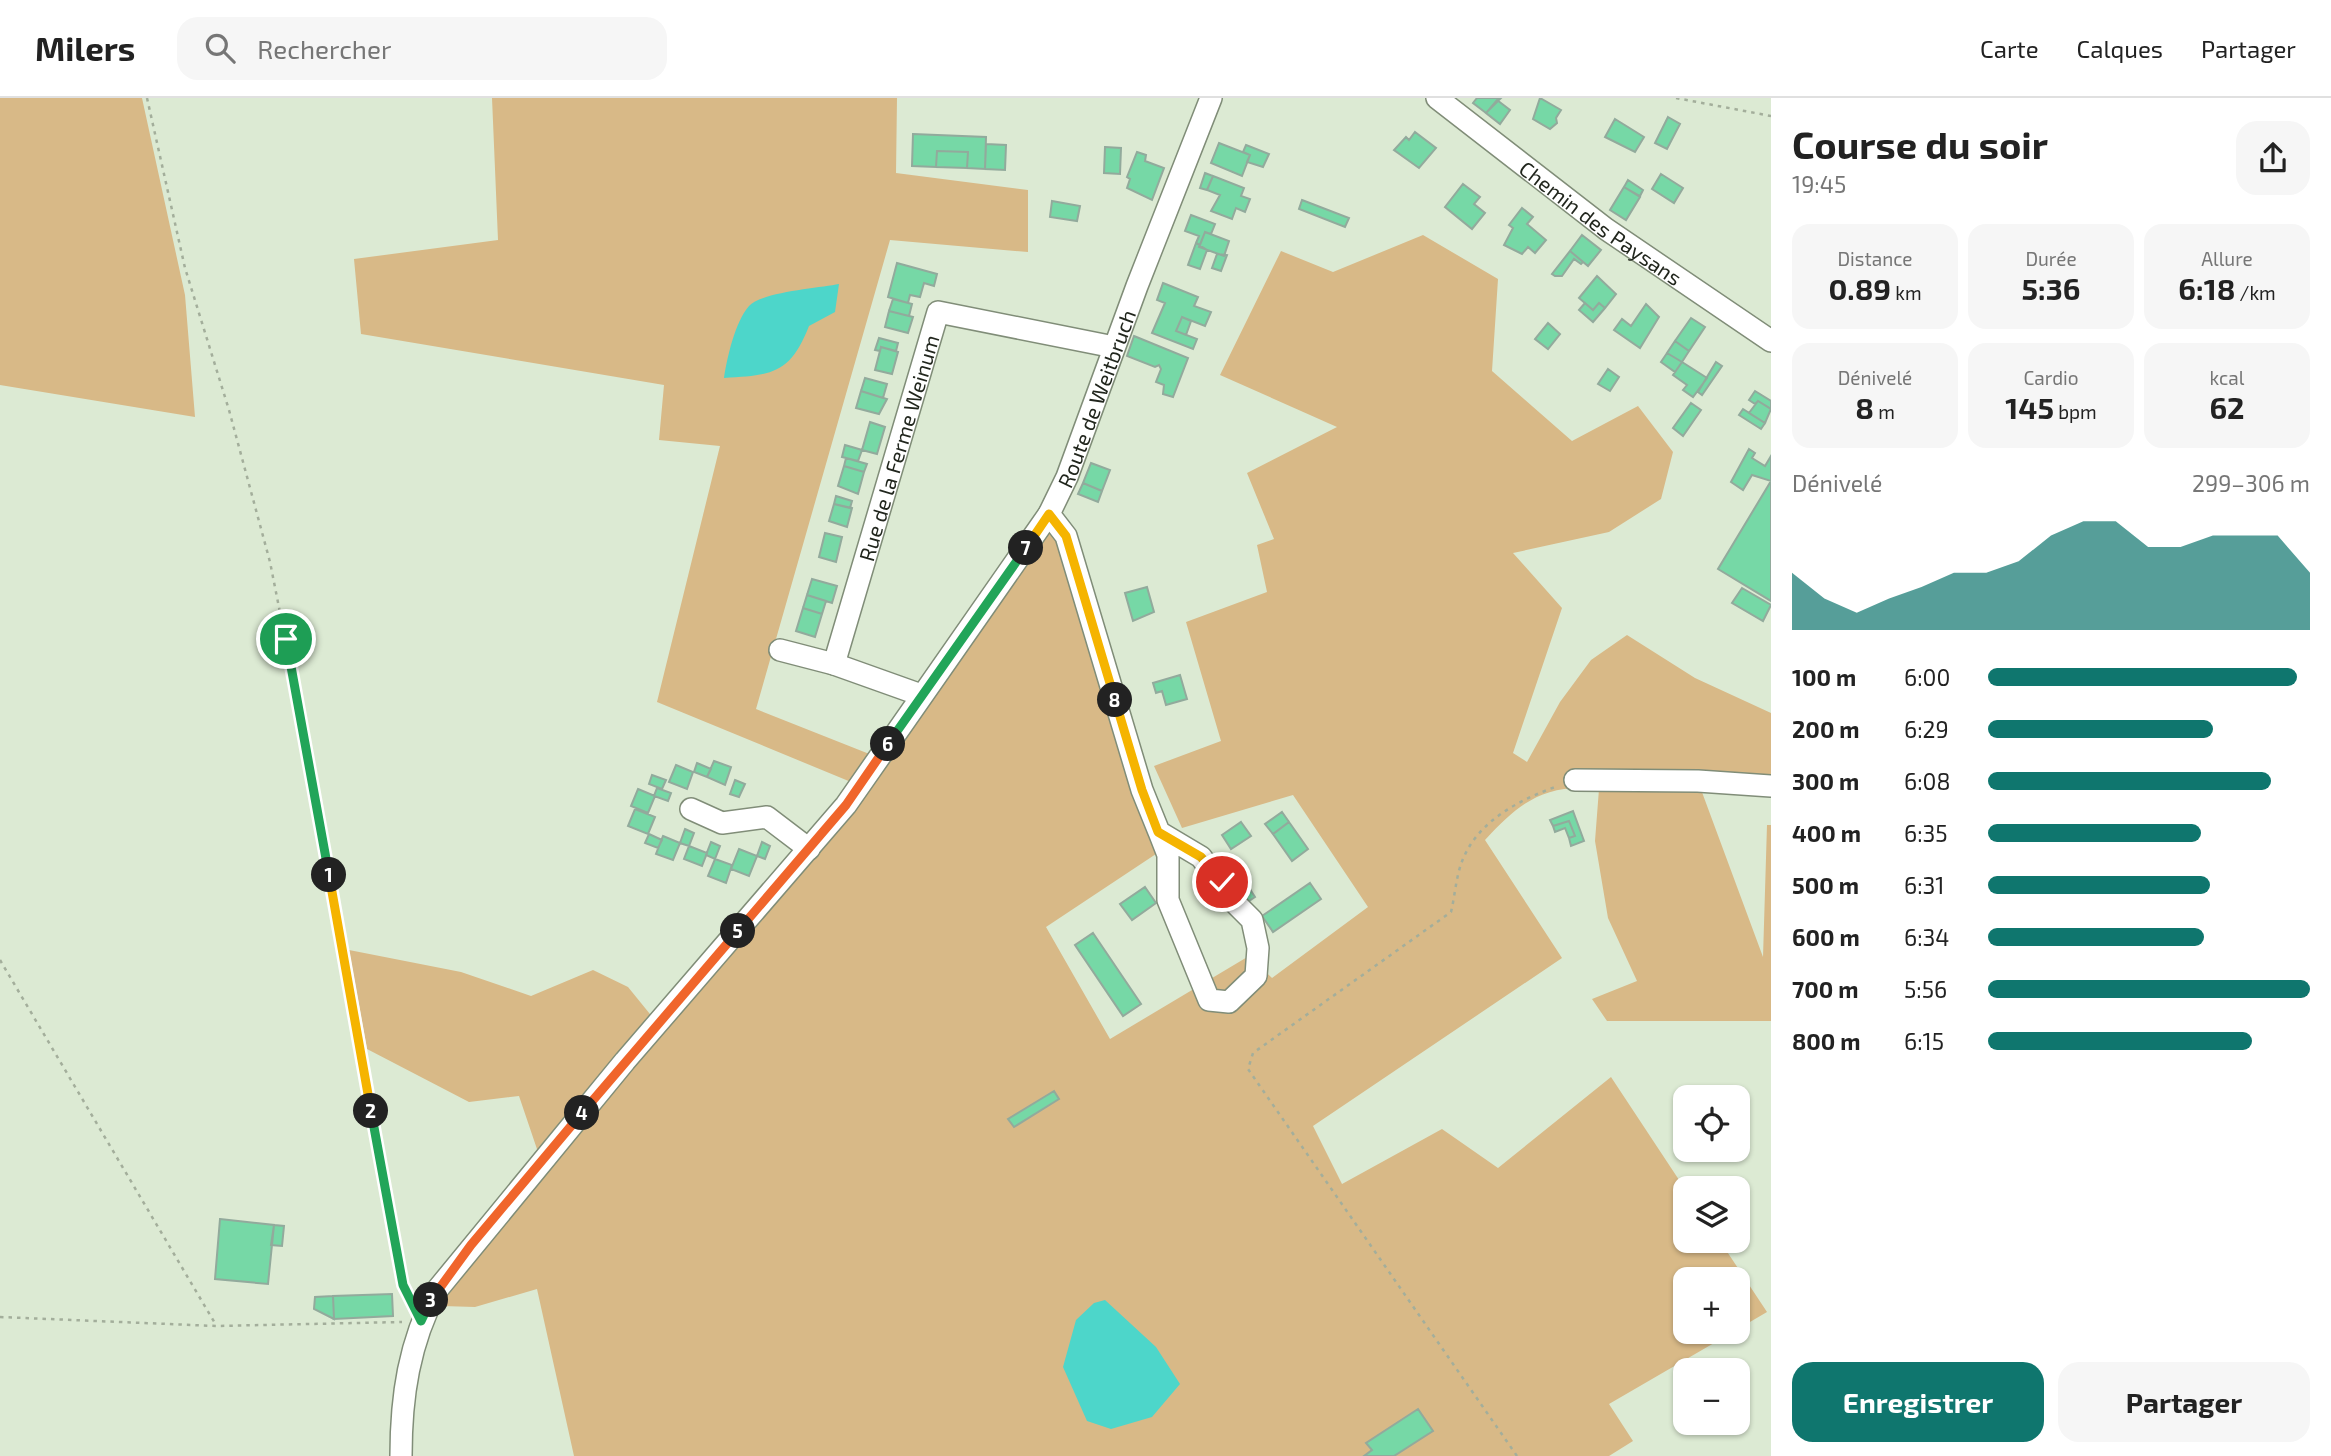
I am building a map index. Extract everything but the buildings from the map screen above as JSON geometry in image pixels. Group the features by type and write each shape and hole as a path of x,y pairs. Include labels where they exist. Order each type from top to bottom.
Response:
{"street":[{"name":"Route de Weitbruch","path":"401,1456 404,1387 421,1321 437,1290 471,1245 846,805 1049,514 1067,477 1114,347 1211,98"},
{"name":"Chemin des Paysans","path":"1437,98 1606,229 1771,341"},
{"name":"Rue de la Ferme Weinum","path":"834,664 938,312 1114,347"},
{"path":"1049,514 1066,536 1142,790 1158,832 1168,855 1168,900 1209,1000 1229,1002 1255,976 1258,948 1252,920 1233,901 1201,857 1158,832"},
{"path":"780,650 834,664 921,695"},
{"path":"1575,780 1698,780 1771,786"},
{"path":"691,809 722,823 767,817 809,849"}],"path":[{"path":"0,1317 216,1326 421,1321 403,1285 315,789 270,562 229,410 185,268 147,98"},
{"path":"1676,98 1771,116"},
{"path":"1517,1456 1248,1069 1253,1053 1451,912 1463,859 1482,828 1526,797 1575,780"},
{"path":"0,960 216,1326"}],"shaded area":[{"path":"0,98 142,98 185,295 195,417 0,385"},
{"path":"492,98 897,98 896,173 1028,190 1028,252 890,240 756,709 882,759 1050,527 1063,548 1162,850 1046,927 1110,1039 1249,956 1272,978 1368,907 1293,795 1182,828 1154,766 1221,741 1186,622 1267,592 1257,545 1274,539 1247,473 1337,427 1220,375 1281,251 1333,272 1423,235 1498,279 1492,371 1572,441 1638,406 1673,452 1661,499 1609,532 1513,553 1562,608 1513,753 1527,762 1560,702 1591,660 1627,635 1695,678 1771,713 1771,777 1696,776 1763,957 1767,825 1771,825 1771,1021 1607,1021 1592,999 1637,981 1608,918 1595,841 1599,789 1563,789 1548,792 1510,815 1485,840 1562,958 1313,1126 1342,1184 1442,1129 1498,1168 1611,1077 1676,1176 1673,1176 1673,1253 1728,1253 1737,1267 1673,1267 1673,1344 1712,1344 1688,1358 1673,1358 1673,1367 1609,1404 1633,1441 1609,1456 574,1456 537,1289 475,1307 442,1306 451,1280 868,789 657,702 720,446 659,440 664,385 361,334 354,259 498,240"},
{"path":"349,950 461,972 531,996 593,970 628,987 654,1019 539,1155 519,1096 469,1102 367,1049"},
{"path":"1750,1286 1767,1312 1750,1322"}],"water":[{"path":"839,284 835,312 809,326 795,354 787,363 767,373 724,378 736,331 749,306 765,297"},
{"path":"1105,1300 1156,1347 1180,1384 1152,1417 1111,1429 1087,1421 1063,1367 1076,1320 1094,1303"}],"route":[{"path":"286,639 403,1285 421,1321 437,1290 471,1245 625,1061 776,890 846,805 1049,514 1066,536 1142,790 1158,832 1201,857 1222,882"}]}
